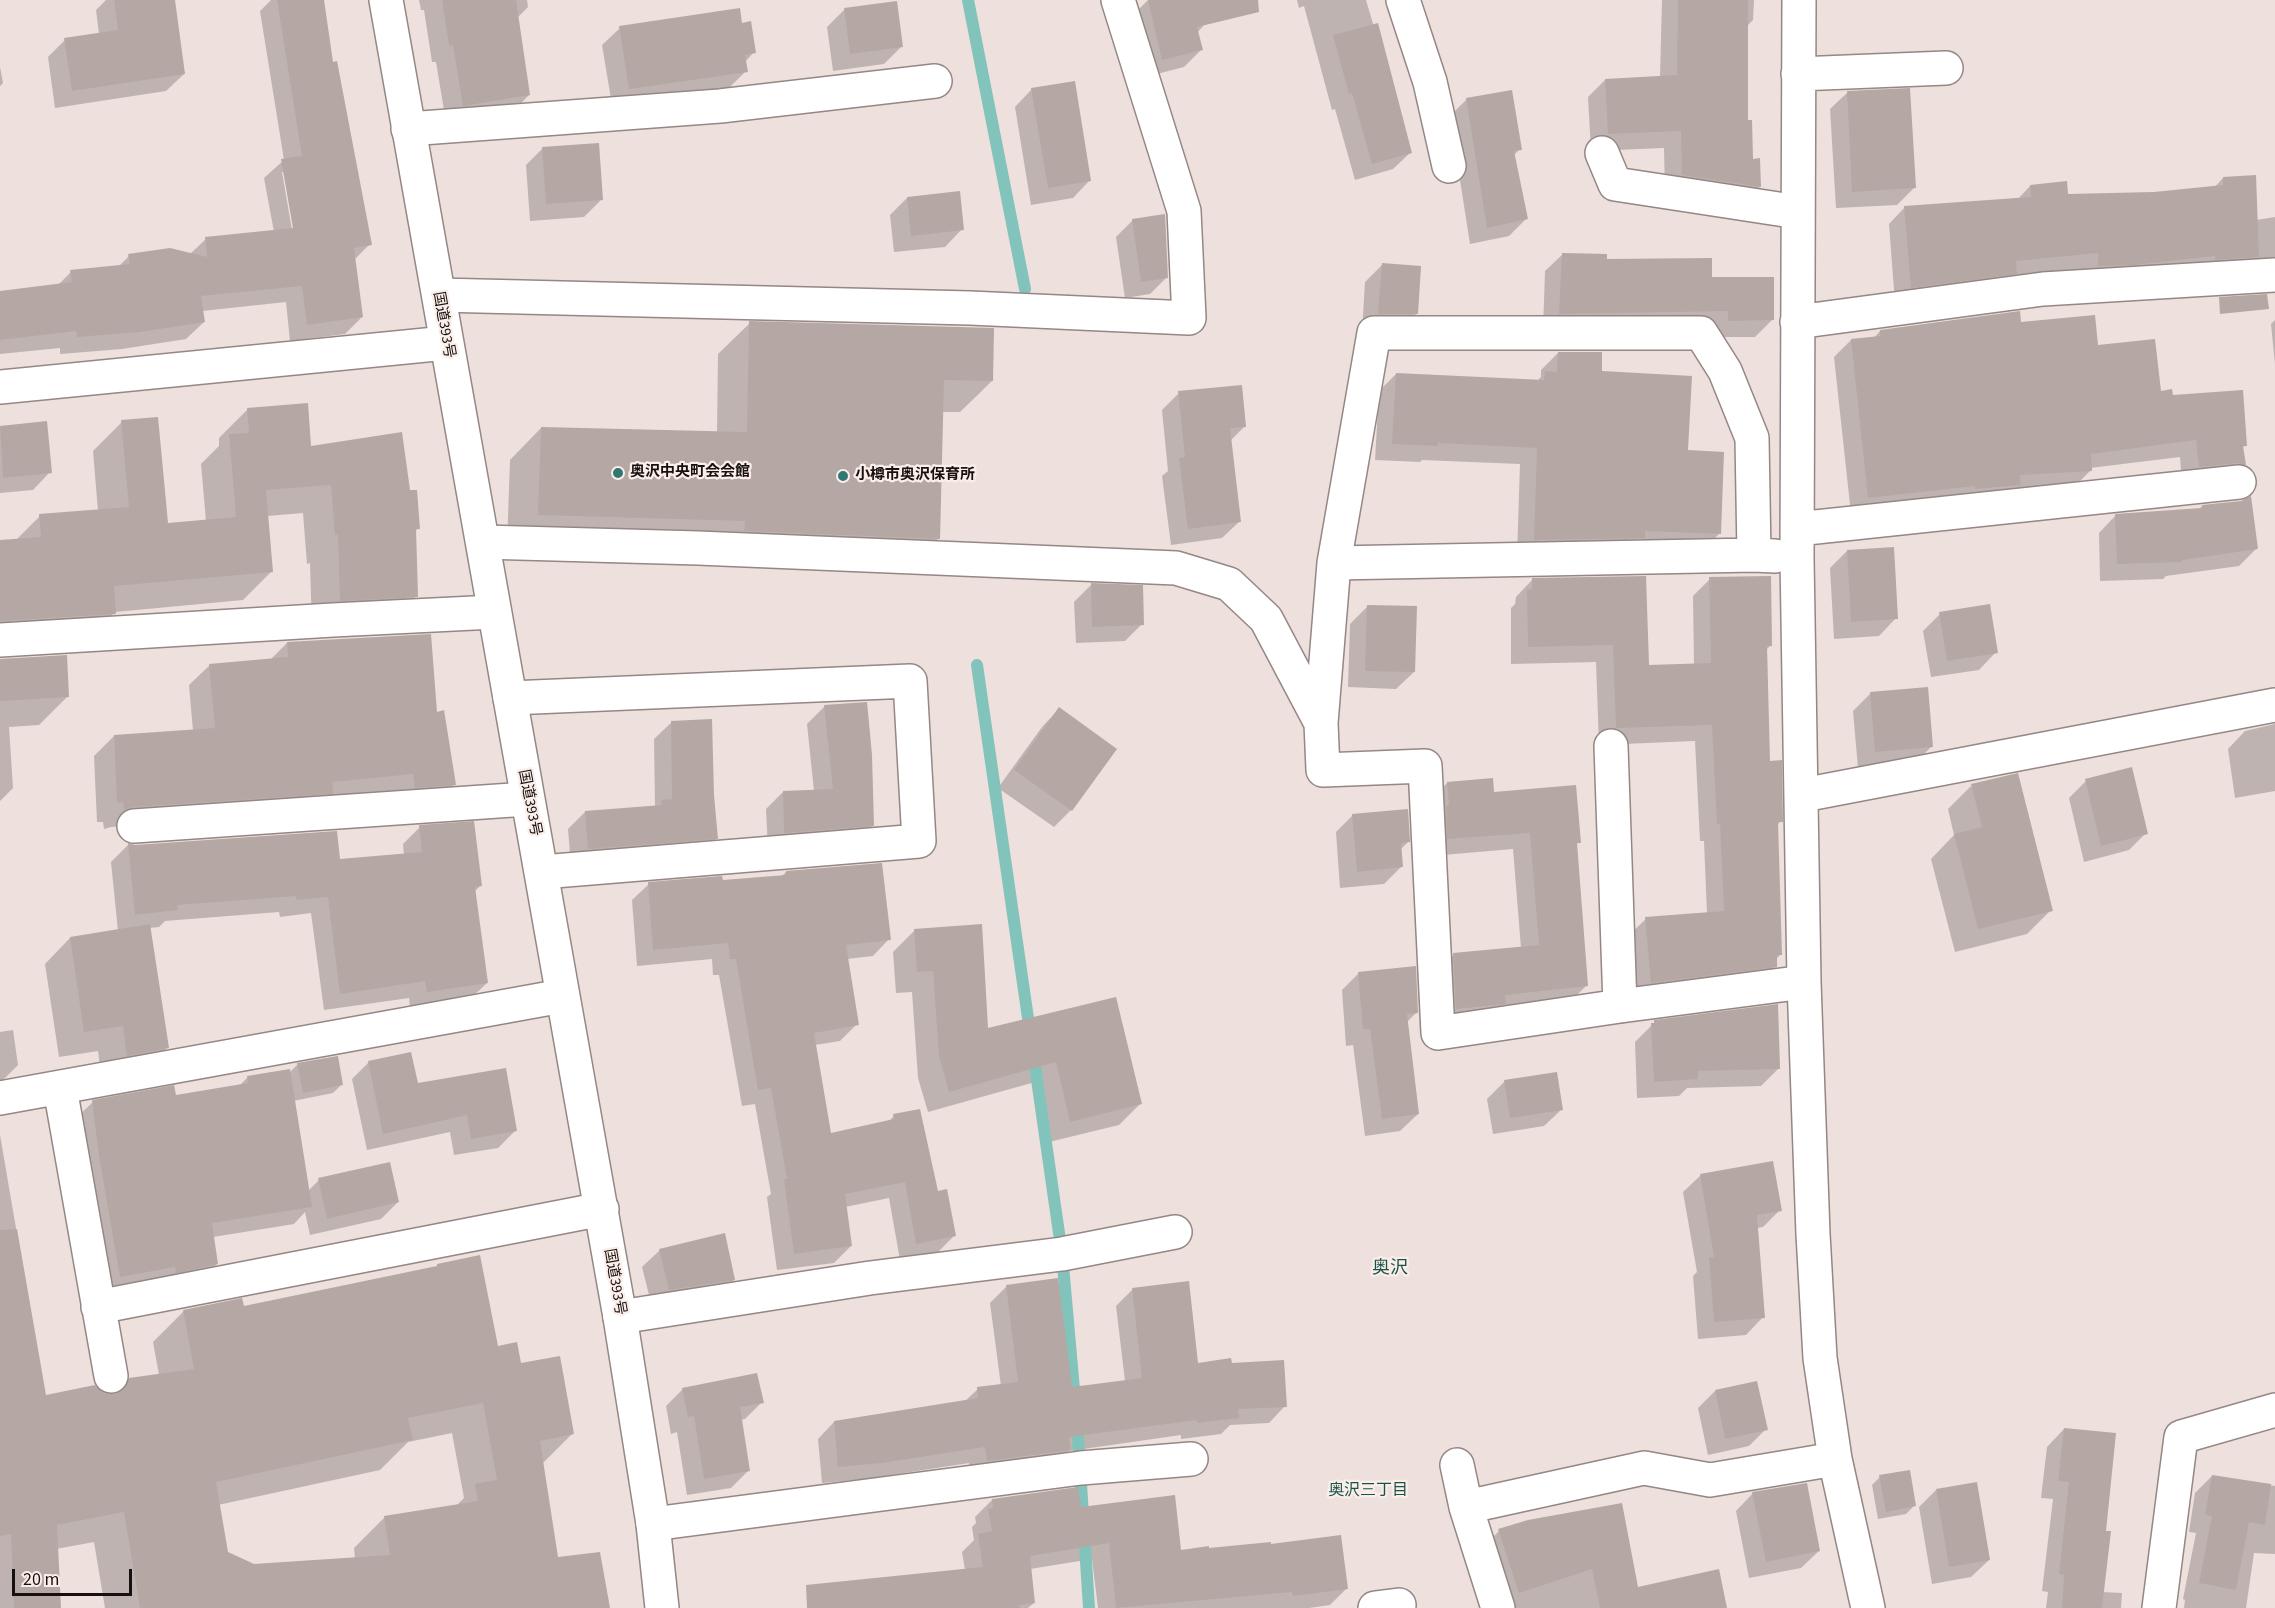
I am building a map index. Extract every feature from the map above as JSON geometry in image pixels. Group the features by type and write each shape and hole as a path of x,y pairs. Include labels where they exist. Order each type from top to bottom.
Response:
{"main road":[{"name":"国道393号","path":"386,0 527,799 542,872 562,996 602,1209 653,1524 662,1608"},
{"path":"439,295 970,308 1189,318 1184,211 1118,0"},
{"path":"1403,0 1430,82 1449,166"},
{"path":"1799,0 1797,543 1803,795 1804,982 1813,1234 1820,1358 1835,1460 1868,1608"},
{"path":"1798,74 1946,68"},
{"path":"408,129 720,106 935,81"},
{"path":"1602,153 1615,183 1798,212"},
{"path":"1797,322 2043,289 2275,275"},
{"path":"1754,555 1752,438 1725,371 1701,333 1374,333 1334,563 1321,723 1323,770 1425,765 1438,1033 1804,982"},
{"path":"0,387 446,343"},
{"path":"1334,563 1754,555 1797,543 2238,482"},
{"path":"483,542 698,548 1176,568 1229,584 1266,619 1321,723"},
{"path":"0,640 494,612"},
{"path":"510,698 910,681 919,841 542,872"},
{"path":"1803,795 2275,705"},
{"path":"1611,746 1620,1006"},
{"path":"134,826 527,799"},
{"path":"0,1098 562,996"},
{"path":"60,1088 111,1376"},
{"path":"98,1307 602,1209"},
{"path":"620,1317 870,1278 1062,1254 1175,1233"},
{"path":"2160,1608 2181,1437 2275,1410"},
{"path":"653,1524 1081,1468 1191,1459"},
{"path":"1466,1507 1644,1468 1710,1480 1835,1460"},
{"path":"1457,1465 1466,1507 1498,1608"}],"building":[{"path":"114,0 175,0 185,74 72,91 64,38 118,30"},
{"path":"277,0 324,0 333,62 337,61 372,245 354,248 363,317 307,325 302,286 201,296 205,322 140,332 77,337 76,331 0,340 0,291 72,282 70,270 130,264 128,254 170,248 207,257 205,237 293,228 281,159 302,156"},
{"path":"442,0 516,0 530,95 463,106 453,45 449,46"},
{"path":"1148,0 1258,0 1259,12 1197,27 1203,50 1162,60"},
{"path":"1678,0 1748,0 1748,120 1752,120 1753,159 1760,158 1761,187 1682,175 1681,131 1608,134 1605,79 1677,75"},
{"path":"897,1 903,47 850,54 844,8"},
{"path":"740,8 742,23 751,21 756,53 745,55 748,72 629,89 619,26"},
{"path":"1378,23 1412,153 1372,164 1333,35"},
{"path":"1075,81 1091,181 1048,188 1031,88"},
{"path":"1910,88 1916,188 1852,192 1847,91"},
{"path":"1512,90 1522,150 1514,151 1528,219 1487,228 1466,98"},
{"path":"599,143 603,200 546,204 542,147"},
{"path":"2256,175 2259,257 2215,260 2215,256 2134,265 2098,266 2098,253 2016,261 2017,274 1911,288 1904,206 2031,197 2030,185 2067,181 2068,194 2154,192 2223,185 2223,177"},
{"path":"960,191 964,230 911,236 907,197"},
{"path":"1165,214 1168,278 1141,282 1132,219"},
{"path":"1562,253 1607,254 1607,259 1712,258 1712,277 1774,277 1774,320 1728,321 1728,311 1559,314"},
{"path":"1382,263 1421,266 1418,314 1378,314"},
{"path":"2267,294 2269,309 2220,314 2219,297"},
{"path":"2020,311 2021,322 2095,315 2098,345 2155,339 2161,391 2172,389 2173,395 2243,390 2247,446 2243,446 2246,465 2237,463 2199,467 2196,440 2091,454 2092,471 2020,475 2021,485 1975,489 1975,486 1868,498 1851,339 1880,336 1880,330"},
{"name":"小樽市奥沢保育所","path":"749,321 994,328 993,381 944,380 940,539 744,531 745,521 538,515 541,427 747,432"},
{"path":"1558,352 1602,352 1602,371 1692,376 1688,450 1724,452 1721,534 1645,531 1645,538 1534,540 1537,448 1438,443 1438,446 1392,444 1396,373 1544,380 1545,371 1557,372"},
{"path":"1242,385 1246,427 1230,428 1241,522 1188,529 1179,458 1185,457 1178,391"},
{"path":"308,403 311,446 402,432 410,490 417,490 420,529 416,529 418,597 340,601 338,535 335,535 331,485 266,490 273,572 114,586 116,614 0,621 0,540 41,537 39,514 129,507 121,420 158,417 168,523 236,517 229,434 249,433 247,408"},
{"path":"47,421 52,473 3,478 0,426"},
{"path":"2251,496 2258,549 2182,560 2182,562 2117,564 2115,514 2202,508 2202,505 2241,501"},
{"path":"1894,547 1898,619 1851,622 1847,550"},
{"path":"1646,576 1649,665 1711,663 1709,577 1771,576 1772,646 1767,646 1770,761 1782,760 1783,822 1778,822 1782,955 1777,955 1777,967 1651,983 1645,917 1724,911 1712,725 1616,728 1613,645 1528,647 1527,590 1532,589 1532,578"},
{"path":"1091,583 1143,585 1144,625 1092,627"},
{"path":"1990,604 1998,653 1947,661 1939,612"},
{"path":"1367,605 1417,606 1415,672 1365,671"},
{"path":"431,634 437,712 444,710 456,785 415,788 413,774 332,782 333,794 133,807 124,810 123,802 117,803 114,735 215,728 209,664 288,657 287,642"},
{"path":"67,655 69,697 0,701 0,659"},
{"path":"1928,687 1933,747 1875,752 1870,692"},
{"path":"867,702 872,755 874,826 784,833 783,791 833,789 824,705"},
{"path":"1059,707 1117,749 1072,811 1014,770"},
{"path":"712,719 718,839 588,849 585,811 662,805 661,800 672,799 671,721"},
{"path":"2132,767 2148,834 2101,846 2085,779"},
{"path":"2018,773 2053,911 1978,929 1954,834 1982,827 1971,784"},
{"path":"1493,778 1494,792 1576,785 1581,843 1577,843 1588,986 1505,995 1506,1004 1456,1009 1453,953 1539,945 1530,833 1447,839 1446,806 1449,805 1447,782"},
{"path":"1408,809 1410,842 1401,843 1403,867 1357,872 1352,814"},
{"path":"474,821 482,886 475,887 488,983 427,992 425,981 340,994 328,897 296,900 296,896 177,905 178,910 135,915 128,843 135,845 337,831 340,859 422,852 419,825"},
{"path":"882,863 891,940 846,945 859,1025 814,1033 831,1133 894,1119 893,1114 920,1109 938,1191 947,1189 956,1236 916,1244 905,1182 845,1194 852,1246 794,1254 784,1179 787,1179 771,1088 758,1090 736,959 730,959 728,943 653,950 648,882 722,876 723,880 786,875 786,871"},
{"path":"150,924 169,1048 127,1056 123,1026 84,1032 70,937"},
{"path":"982,924 988,1028 1116,997 1142,1104 1070,1122 1056,1062 949,1092 939,1056 933,971 917,972 914,929"},
{"path":"1416,966 1418,1013 1407,1014 1419,1114 1382,1119 1370,1029 1363,1029 1358,972"},
{"path":"1778,1004 1780,1069 1698,1071 1698,1079 1654,1082 1651,1023 1654,1023 1654,1020"},
{"path":"411,1052 418,1083 506,1068 517,1131 471,1139 467,1115 383,1134 368,1061"},
{"path":"338,1056 343,1085 303,1093 297,1063"},
{"path":"290,1069 312,1207 212,1223 218,1264 176,1273 175,1267 120,1277 99,1156 92,1100 174,1085 176,1095 248,1083 247,1076"},
{"path":"1557,1072 1563,1110 1510,1118 1504,1080"},
{"path":"1773,1161 1782,1211 1757,1215 1765,1318 1714,1322 1709,1257 1714,1257 1700,1174"},
{"path":"390,1162 399,1202 327,1219 318,1178"},
{"path":"17,1229 46,1395 95,1385 104,1393 114,1394 123,1390 129,1378 194,1369 183,1310 242,1298 244,1306 480,1255 498,1346 517,1342 521,1363 560,1356 574,1434 540,1441 558,1557 600,1552 610,1608 140,1608 124,1512 57,1525 61,1608 14,1608 11,1534 0,1536 0,1230","holes":["483,1403 497,1480 475,1484 478,1501 384,1516 390,1555 254,1564 228,1552 216,1482 413,1440 408,1418"]},
{"path":"725,1233 735,1280 669,1290 659,1249"},
{"path":"1058,1278 1072,1387 1142,1378 1132,1288 1189,1281 1198,1363 1231,1358 1232,1363 1284,1360 1287,1407 1238,1409 1239,1418 1197,1423 1197,1420 1069,1437 1071,1450 987,1461 985,1447 882,1463 838,1467 834,1421 978,1398 977,1387 1018,1382 1006,1285"},
{"path":"757,1373 764,1403 740,1407 750,1471 704,1479 694,1416 688,1417 682,1388"},
{"path":"1757,1381 1768,1430 1725,1439 1715,1390"},
{"path":"2064,1428 2116,1433 2106,1531 2111,1531 2102,1608 2062,1608 2064,1575 2059,1574 2069,1482 2058,1481"},
{"path":"1910,1470 1916,1506 1886,1512 1879,1475"},
{"path":"2212,1475 2271,1484 2265,1525 2249,1522 2236,1590 2199,1583 2212,1516 2205,1515"},
{"path":"1977,1482 1990,1560 1949,1567 1936,1489"},
{"path":"1807,1483 1820,1551 1766,1562 1752,1492"},
{"path":"1078,1487 1081,1507 1175,1495 1181,1550 1209,1546 1209,1548 1271,1542 1271,1544 1341,1535 1348,1589 1293,1596 1292,1592 1116,1608 1109,1543 1030,1556 1035,1603 1019,1605 1020,1608 807,1608 806,1585 983,1567 978,1534 992,1531 988,1509 993,1508 992,1499"},
{"path":"1622,1503 1638,1587 1719,1569 1727,1608 1600,1608 1592,1569 1519,1593 1498,1529 1528,1520"}],"waterway":[{"path":"968,0 1025,289"},
{"path":"977,665 1030,1032"},
{"path":"1033,1052 1062,1254 1075,1401"},
{"path":"1077,1422 1089,1608"}],"place":[{"name":"奥沢中央町会会館","path":"618,473"},
{"name":"小樽市奥沢保育所","path":"843,476"}],"district":[{"name":"奥沢","path":"1390,1269"},
{"name":"奥沢三丁目","path":"1368,1491"}]}
